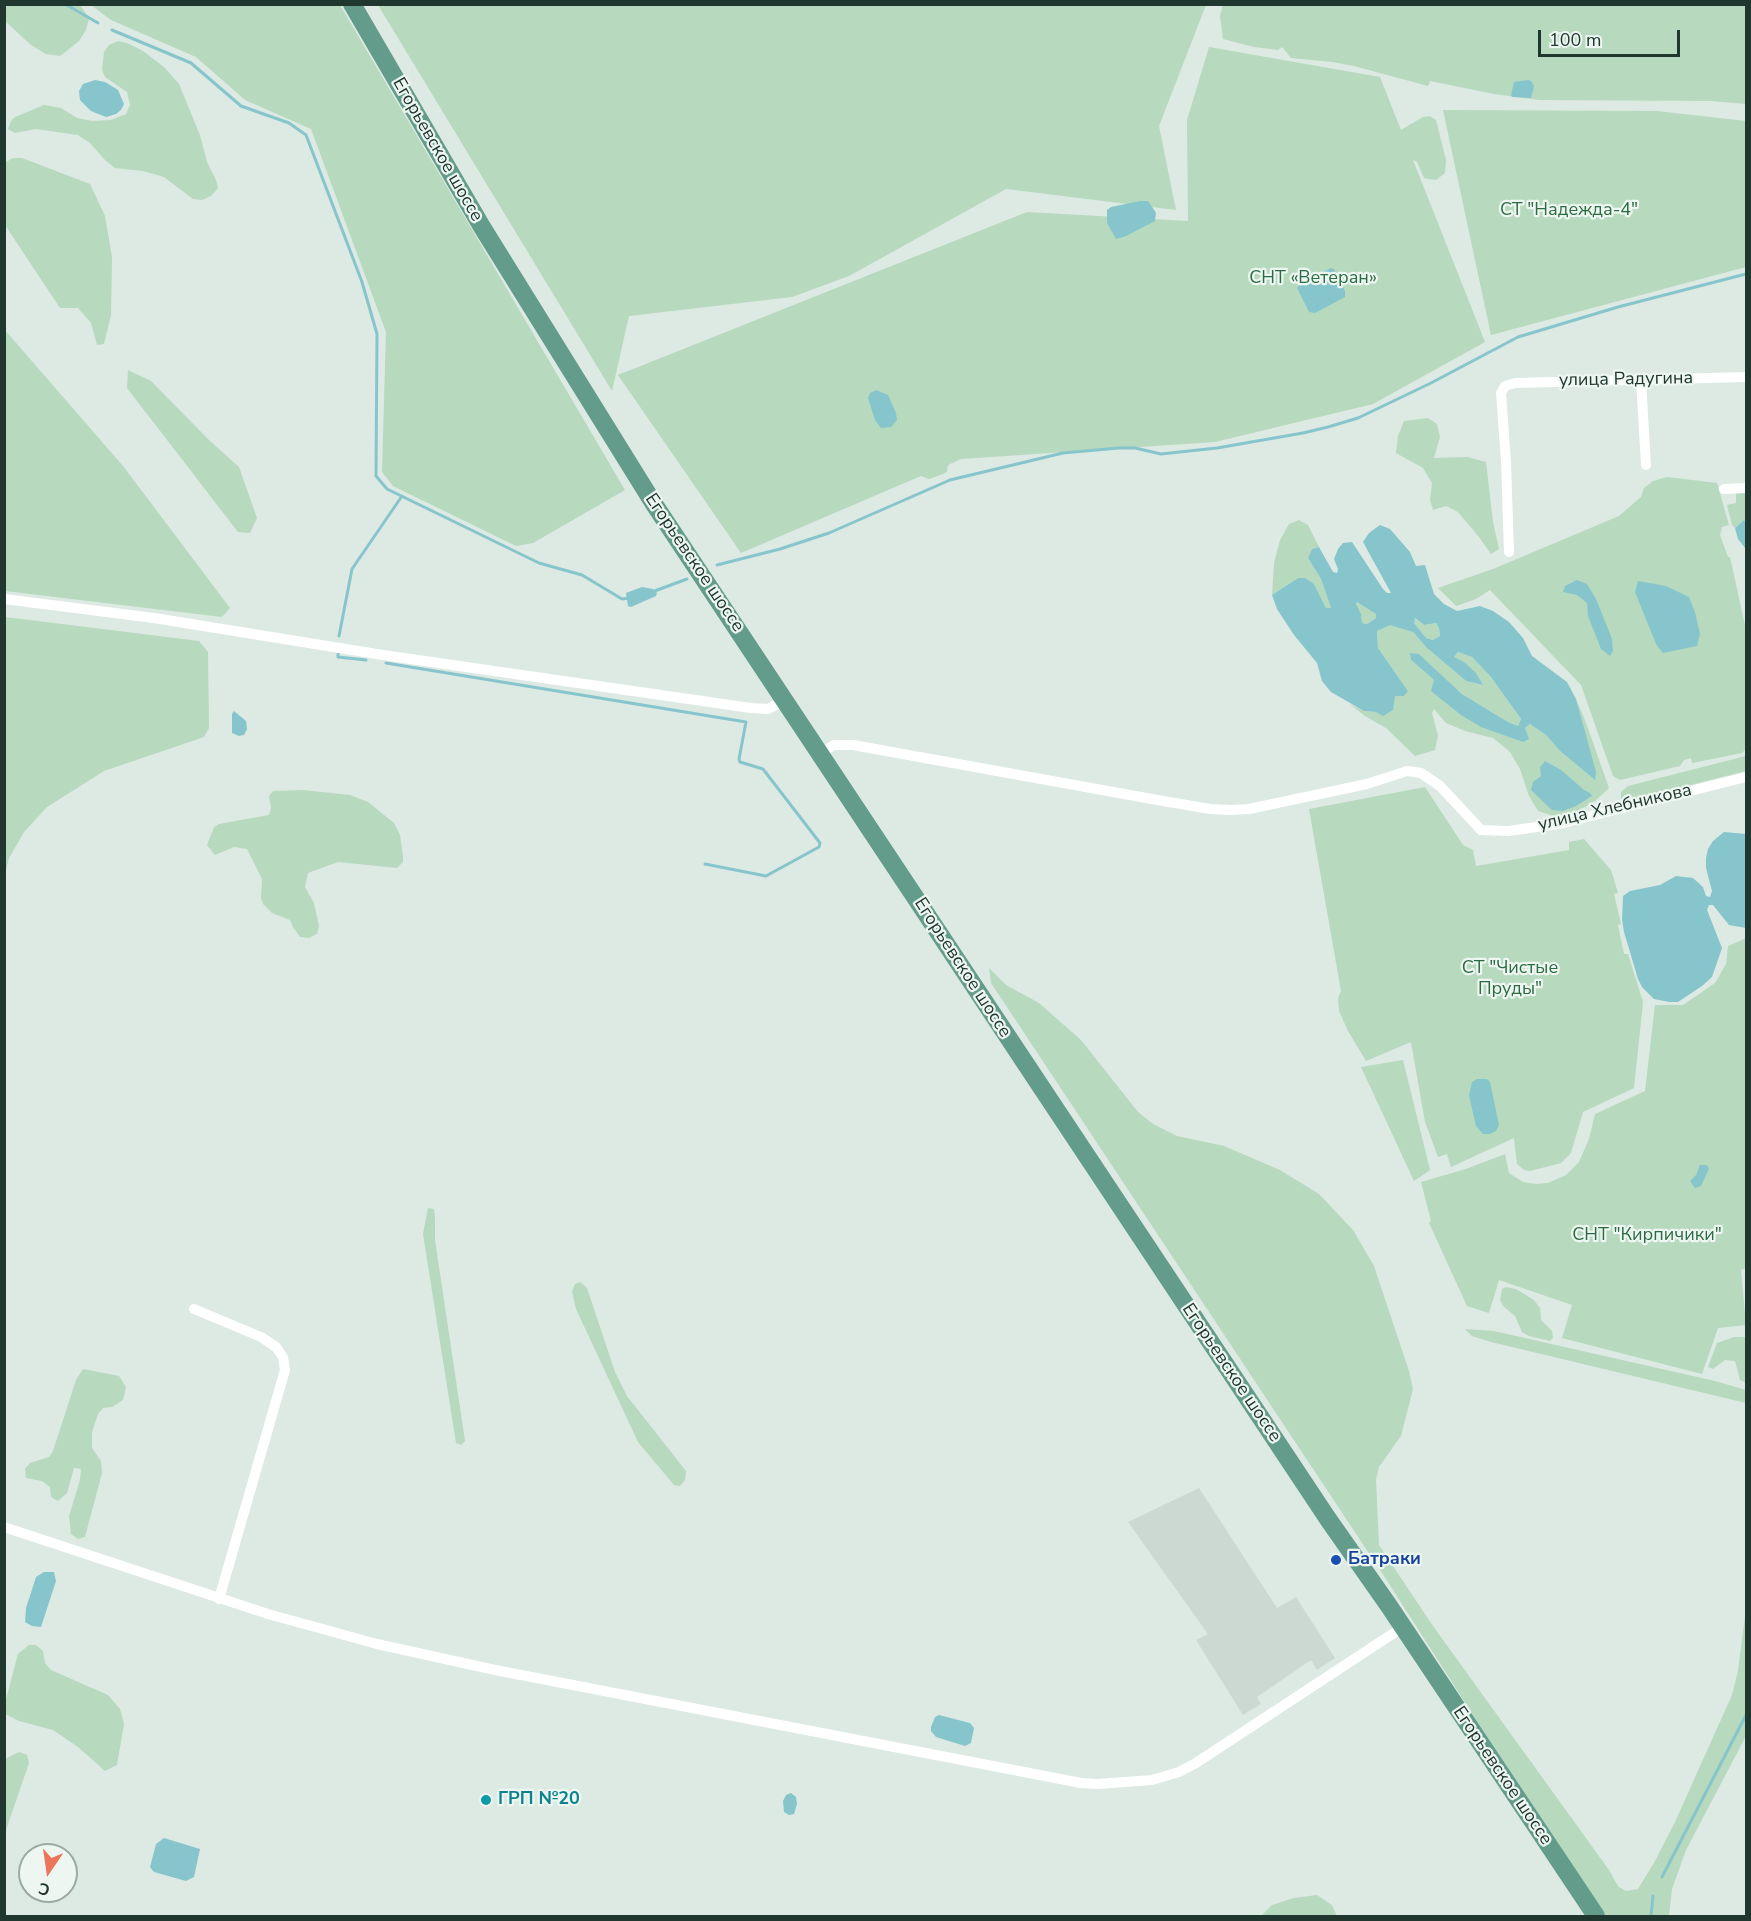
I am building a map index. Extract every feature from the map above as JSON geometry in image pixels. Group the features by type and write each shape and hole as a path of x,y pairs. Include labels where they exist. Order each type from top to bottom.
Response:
{"main road":[{"name":"Егорьевское шоссе","path":"352,4 476,217 654,504 1596,1917"}],"street":[{"name":"улица Радугина","path":"1509,552 1502,393 1505,386 1515,383 1746,377"},
{"path":"1641,380 1646,465"},
{"path":"1724,489 1746,488"},
{"path":"4,599 153,618 383,655 751,708 768,709 786,700"},
{"name":"улица Хлебникова","path":"821,753 834,745 853,745 1175,803 1231,810 1249,809 1367,784 1407,771 1421,773 1440,786 1481,830 1508,831 1559,824 1746,777"},
{"path":"194,1309 261,1336 276,1347 283,1357 285,1370 219,1599"},
{"path":"4,1527 219,1599 377,1644 495,1670 1069,1782 1098,1784 1152,1780 1179,1772 1403,1627"}],"shaded area":[{"path":"1199,1488 1277,1608 1296,1597 1335,1658 1317,1670 1311,1660 1257,1697 1261,1704 1243,1715 1196,1640 1208,1634 1128,1522"}],"green space":[{"path":"1223,4 1746,5 1746,104 1710,101 1539,100 1494,94 1430,81 1428,86 1354,66 1291,58 1282,47 1278,50 1254,47 1223,39 1220,16"},
{"path":"4,5 80,5 89,18 86,30 79,41 60,56 46,54 31,45 5,21"},
{"path":"91,5 340,5 625,490 533,543 516,546 393,486 382,472 386,332 311,129 245,100 196,57 111,20"},
{"path":"378,5 1206,5 1159,126 1176,210 1006,189 849,276 792,297 629,316 612,391"},
{"path":"118,41 143,51 165,68 179,84 200,135 207,162 216,180 218,188 211,196 202,200 193,199 164,177 143,171 115,168 90,143 78,135 36,129 15,133 8,129 15,117 44,105 61,108 77,118 92,121 111,120 126,114 130,105 127,92 105,77 102,70 104,52 109,45"},
{"name":"СНТ «Ветеран»","path":"1209,47 1380,77 1401,130 1423,117 1430,116 1436,120 1446,160 1445,173 1436,180 1424,178 1417,162 1413,160 1485,342 1373,404 1215,442 961,459 948,465 947,472 943,474 929,479 921,476 741,553 618,375 1027,212 1188,221 1187,120"},
{"name":"СТ \"Надежда-4\"","path":"1443,110 1657,111 1746,121 1746,267 1491,335"},
{"path":"13,158 22,158 90,184 105,216 112,257 111,315 104,344 97,345 91,323 78,308 60,308 5,225 6,162"},
{"path":"4,329 123,466 230,608 222,617 5,591"},
{"path":"128,370 151,381 239,467 257,518 250,533 238,532 127,388"},
{"path":"1428,418 1437,424 1440,437 1434,458 1467,457 1486,462 1493,522 1499,549 1491,554 1458,512 1446,506 1433,510 1430,500 1432,483 1423,468 1396,453 1398,436 1404,421"},
{"path":"1667,477 1717,483 1729,525 1722,527 1720,535 1728,557 1730,557 1746,630 1746,749 1742,753 1692,763 1691,758 1684,760 1680,766 1620,780 1613,776 1581,685 1490,590 1476,599 1456,606 1438,588 1493,569 1619,516 1641,497 1644,488 1653,481"},
{"path":"1736,491 1746,491 1746,522 1744,520 1735,528 1732,525 1727,505 1736,503"},
{"path":"1299,520 1308,525 1319,547 1312,549 1308,558 1321,579 1331,608 1326,608 1314,584 1298,578 1272,595 1274,563 1280,540 1289,524"},
{"path":"1357,602 1377,614 1376,618 1367,624 1362,623"},
{"path":"5,617 199,641 208,652 209,728 204,737 104,771 47,807 24,832 9,858 5,874"},
{"path":"1414,618 1424,625 1436,623 1440,636 1434,640 1426,638 1413,622"},
{"path":"1390,624 1413,632 1427,648 1466,681 1482,685 1454,657 1458,652 1472,657 1491,677 1521,719 1518,726 1462,694 1419,654 1411,660 1507,735 1523,742 1525,728 1530,724 1546,735 1560,751 1594,779 1576,699 1609,788 1595,801 1576,812 1557,817 1538,811 1510,752 1493,738 1465,731 1446,723 1434,709 1432,713 1438,736 1435,750 1415,756 1386,728 1350,704 1364,711 1376,712 1395,696 1408,691 1378,648 1377,631"},
{"path":"1746,756 1746,771 1626,801 1621,799 1621,792 1628,786"},
{"name":"СТ \"Чистые Пруды\"","path":"1425,787 1463,845 1473,850 1476,866 1569,850 1569,842 1584,839 1611,870 1618,893 1614,894 1621,924 1618,925 1624,954 1628,954 1643,1002 1634,1088 1583,1112 1571,1153 1561,1163 1530,1171 1524,1170 1517,1164 1514,1138 1451,1167 1447,1154 1438,1157 1425,1122 1411,1042 1366,1061 1339,1011 1338,998 1341,991 1309,809"},
{"path":"303,790 350,795 368,802 394,823 400,835 403,856 403,862 397,868 338,862 308,873 305,887 314,903 319,926 317,934 309,938 300,937 290,920 272,913 263,904 262,879 247,849 234,847 215,855 207,845 214,827 219,824 269,815 271,808 269,796 273,791"},
{"name":"СНТ \"Кирпичики\"","path":"1746,938 1746,1268 1741,1270 1746,1325 1718,1328 1702,1374 1562,1338 1572,1305 1499,1280 1489,1313 1467,1306 1429,1223 1431,1221 1421,1182 1466,1169 1505,1154 1509,1173 1523,1182 1548,1183 1566,1175 1579,1162 1589,1139 1595,1114 1645,1091 1655,1005 1683,1005 1715,983 1726,964 1728,946"},
{"path":"989,968 1006,985 1039,1003 1081,1040 1138,1112 1153,1124 1177,1136 1224,1146 1280,1170 1319,1194 1353,1230 1374,1266 1413,1389 1401,1436 1379,1467 1376,1479 1379,1545 1433,1626 1619,1887 1626,1891 1638,1889 1655,1861 1732,1695 1738,1671 1746,1608 1746,1736 1686,1850 1672,1889 1669,1916 1606,1916 991,983"},
{"path":"1403,1060 1430,1170 1414,1181 1361,1067"},
{"path":"428,1208 434,1209 435,1240 465,1441 461,1445 456,1443 423,1234"},
{"path":"580,1282 587,1288 615,1372 627,1396 686,1471 685,1480 680,1486 674,1485 638,1442 576,1309 572,1291 575,1284"},
{"path":"1506,1287 1516,1289 1534,1300 1540,1308 1541,1320 1552,1331 1553,1338 1550,1341 1522,1332 1515,1316 1503,1306 1500,1300 1502,1289"},
{"path":"1465,1329 1494,1331 1715,1381 1746,1390 1746,1403 1491,1342 1472,1336"},
{"path":"1734,1337 1746,1337 1746,1383 1740,1380 1735,1361 1725,1360 1713,1369 1708,1367 1717,1343"},
{"path":"83,1369 119,1376 126,1387 123,1400 112,1407 103,1408 98,1414 92,1432 92,1448 101,1461 102,1473 85,1537 78,1539 71,1534 69,1516 81,1469 74,1468 67,1493 58,1501 51,1497 50,1487 42,1481 26,1478 25,1469 30,1463 49,1457 53,1451 76,1380"},
{"path":"29,1645 36,1645 43,1651 45,1663 51,1670 108,1695 120,1709 124,1724 117,1765 105,1771 78,1747 53,1730 19,1721 5,1714 5,1703 18,1654"},
{"path":"19,1752 27,1755 29,1763 5,1833 5,1759"},
{"path":"1317,1895 1332,1905 1337,1916 1261,1916 1272,1905 1294,1898"}],"water":[{"path":"95,80 105,82 118,90 124,104 116,114 106,117 91,111 80,100 79,91 83,84"},
{"path":"1528,80 1534,86 1531,98 1512,97 1514,82"},
{"path":"1148,201 1151,205 1156,213 1155,221 1116,239 1107,223 1107,210 1111,207"},
{"path":"1331,268 1334,269 1345,291 1345,297 1315,313 1309,312 1297,288 1301,283"},
{"path":"876,390 888,395 896,413 897,420 891,427 881,428 875,420 868,398 870,393"},
{"path":"1744,520 1746,522 1746,556 1745,548 1738,539 1735,528"},
{"path":"1380,525 1390,529 1410,552 1416,566 1425,565 1434,594 1444,604 1457,611 1480,606 1493,611 1509,622 1523,638 1532,656 1567,682 1576,699 1596,772 1595,780 1560,751 1546,735 1530,724 1525,728 1529,739 1523,742 1481,727 1461,715 1431,691 1434,680 1411,660 1410,653 1419,654 1462,694 1508,722 1518,726 1521,719 1491,677 1472,657 1458,652 1454,657 1464,662 1476,673 1483,685 1466,681 1427,648 1413,632 1390,625 1377,631 1378,648 1408,691 1404,696 1395,696 1393,710 1383,716 1376,712 1364,711 1331,692 1322,681 1317,663 1294,635 1277,609 1272,595 1298,578 1305,578 1314,584 1326,608 1331,608 1321,579 1308,558 1312,549 1319,547 1333,572 1337,573 1338,569 1334,559 1338,549 1343,543 1352,542 1383,589 1391,593 1363,542 1369,533","holes":["1357,602 1376,614 1376,618 1367,624 1362,623","1415,618 1424,625 1436,623 1440,636 1433,640 1426,638 1414,623"]},
{"path":"1577,580 1587,584 1596,599 1612,639 1613,651 1610,656 1601,649 1588,616 1587,603 1577,595 1563,592 1565,586"},
{"path":"1638,581 1666,586 1689,597 1700,634 1697,646 1663,653 1656,644 1635,592"},
{"path":"642,587 653,589 657,593 656,596 631,607 628,606 626,593"},
{"path":"234,711 246,721 247,729 244,735 239,736 232,733"},
{"path":"1545,761 1561,770 1592,796 1563,811 1552,810 1531,790 1533,782 1541,776 1540,767"},
{"path":"1724,832 1746,834 1746,928 1729,925 1713,905 1709,905 1707,910 1722,948 1712,977 1678,1002 1654,999 1642,987 1638,979 1624,932 1623,896 1630,891 1660,885 1676,876 1693,878 1703,887 1706,896 1710,897 1712,891 1706,858 1713,841"},
{"path":"1477,1079 1487,1079 1490,1082 1499,1125 1496,1131 1490,1134 1483,1134 1476,1126 1469,1095 1472,1082"},
{"path":"1700,1165 1707,1165 1709,1169 1701,1186 1695,1188 1690,1181 1696,1175"},
{"path":"44,1572 54,1572 56,1581 41,1627 32,1626 25,1622 26,1608 36,1577"},
{"path":"939,1715 970,1723 974,1728 971,1743 965,1746 936,1737 931,1727 935,1717"},
{"path":"791,1793 796,1797 797,1804 794,1814 789,1815 784,1812 783,1801 786,1795"},
{"path":"164,1838 200,1849 194,1877 186,1881 154,1872 150,1867 156,1844"}],"waterway":[{"path":"65,4 98,23"},
{"path":"112,30 191,63 241,106 289,123 306,135 362,282 377,334 376,476 387,489 539,563 582,575 622,599 629,598"},
{"path":"717,565 780,549 829,533 950,480 1063,453 1135,448 1161,454 1217,448 1328,427 1358,418 1518,337 1618,307 1746,274"},
{"path":"339,636 352,569 402,496"},
{"path":"652,592 687,579"},
{"path":"338,654 338,657 366,660"},
{"path":"386,663 746,722 740,762 763,769 820,843 819,847 766,876 705,864"},
{"path":"1662,1877 1746,1715"},
{"path":"1651,1916 1653,1896"}],"place":[{"name":"Батраки","path":"1336,1560"},
{"name":"ГРП №20","path":"486,1800"}]}
